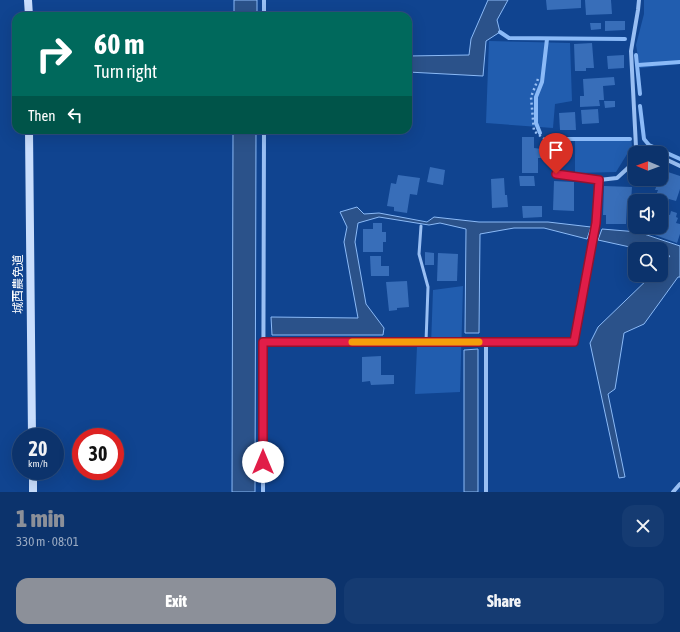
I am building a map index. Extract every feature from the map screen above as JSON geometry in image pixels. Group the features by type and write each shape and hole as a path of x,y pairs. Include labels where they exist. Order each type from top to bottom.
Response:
{"street":[{"path":"28,0 29,12"},
{"path":"264,0 264,12"},
{"path":"636,146 631,51 639,0"},
{"name":"城西農免道","path":"29,134 32,428"},
{"path":"263,492 264,134"},
{"path":"668,160 680,166"},
{"path":"263,342 574,342 596,223 599,180 617,178 628,168"},
{"path":"486,342 486,492"},
{"path":"32,480 33,492"},
{"path":"673,492 680,484"}],"lane":[{"path":"555,151 556,174 599,180"},
{"path":"421,226 419,254 428,287 426,342"}],"path":[{"path":"538,79 531,97 534,131 551,143 555,151"}],"shaded area":[{"path":"234,0 257,0 257,12 234,12"},
{"path":"488,0 508,0 497,20 500,32 486,41 483,76 412,72 412,56 469,55 471,39"},
{"path":"644,0 680,0 680,64 640,68 636,45 644,14"},
{"path":"489,41 570,43 572,101 555,104 553,128 486,123"},
{"path":"233,134 256,134 255,492 232,492"},
{"path":"575,137 631,137 632,146 628,146 628,152 616,172 575,173"},
{"path":"357,207 364,214 379,213 427,222 434,217 479,222 548,222 591,227 587,239 544,228 514,228 480,234 479,333 465,333 466,229 440,223 429,225 379,217 358,223 355,242 366,304 384,328 383,335 272,335 271,317 358,318 344,242 347,227 340,212"},
{"path":"602,229 628,231 628,234 644,234 668,242 628,242 628,247 598,240"},
{"path":"668,242 680,246 680,277 678,277 644,324 624,333 615,389 608,394 625,477 619,478 590,343 598,327 645,282 668,282 668,258 670,256 668,256"},
{"path":"463,286 460,392 415,394 417,346 431,345 433,290"},
{"path":"478,349 478,492 464,492 464,350"}],"building":[{"path":"546,0 581,0 581,8 547,10"},
{"path":"585,0 611,0 612,14 586,15"},
{"path":"605,21 625,21 625,30 605,31"},
{"path":"590,23 601,23 601,29 591,30"},
{"path":"592,43 594,68 586,68 586,71 575,71 574,44"},
{"path":"624,55 624,68 608,69 607,56"},
{"path":"614,77 615,85 603,86 604,100 599,100 600,106 580,107 580,96 584,96 583,79"},
{"path":"604,101 615,101 615,107 605,108"},
{"path":"598,109 599,123 582,124 581,110"},
{"path":"575,112 576,130 560,130 559,113"},
{"path":"522,137 534,137 534,148 542,149 542,158 538,158 538,173 522,173"},
{"path":"430,167 445,170 443,185 427,182"},
{"path":"668,172 680,176 680,189 676,201 669,199 668,201 668,194 657,194 658,190 655,190 656,186 668,186"},
{"path":"398,175 420,178 417,195 410,194 407,213 394,211 394,207 387,206 391,183 396,184"},
{"path":"519,176 534,176 535,186 520,186"},
{"path":"504,178 505,195 507,195 508,207 492,208 491,179"},
{"path":"554,181 574,182 574,211 553,210"},
{"path":"604,186 632,187 632,194 628,194 626,224 606,224 606,215 603,215"},
{"path":"522,206 542,206 542,217 523,218"},
{"path":"671,211 677,213 676,217 678,218 676,223 680,224 680,234 677,243 652,234 668,234 668,214 670,215"},
{"path":"373,223 382,223 382,232 386,232 386,242 383,242 383,252 363,252 363,229 373,229"},
{"path":"425,252 434,253 434,265 425,265"},
{"path":"438,253 458,254 457,281 437,281"},
{"path":"370,256 381,256 381,266 389,266 389,276 371,276"},
{"path":"407,281 409,307 397,308 397,310 389,311 386,282"},
{"path":"381,356 381,375 394,375 394,384 371,385 370,381 362,382 362,357"}],"waterway":[{"path":"500,32 509,38 625,39"},
{"path":"540,133 536,123 536,97 542,82 547,39"},
{"path":"636,55 640,94"},
{"path":"638,65 680,62"},
{"path":"640,106 644,139 649,145 680,159"},
{"path":"553,139 630,139"}],"slow traffic":[{"path":"352,342 479,342"}],"route":[{"path":"263,462 263,342 574,342 596,223 599,180 556,174"}]}
